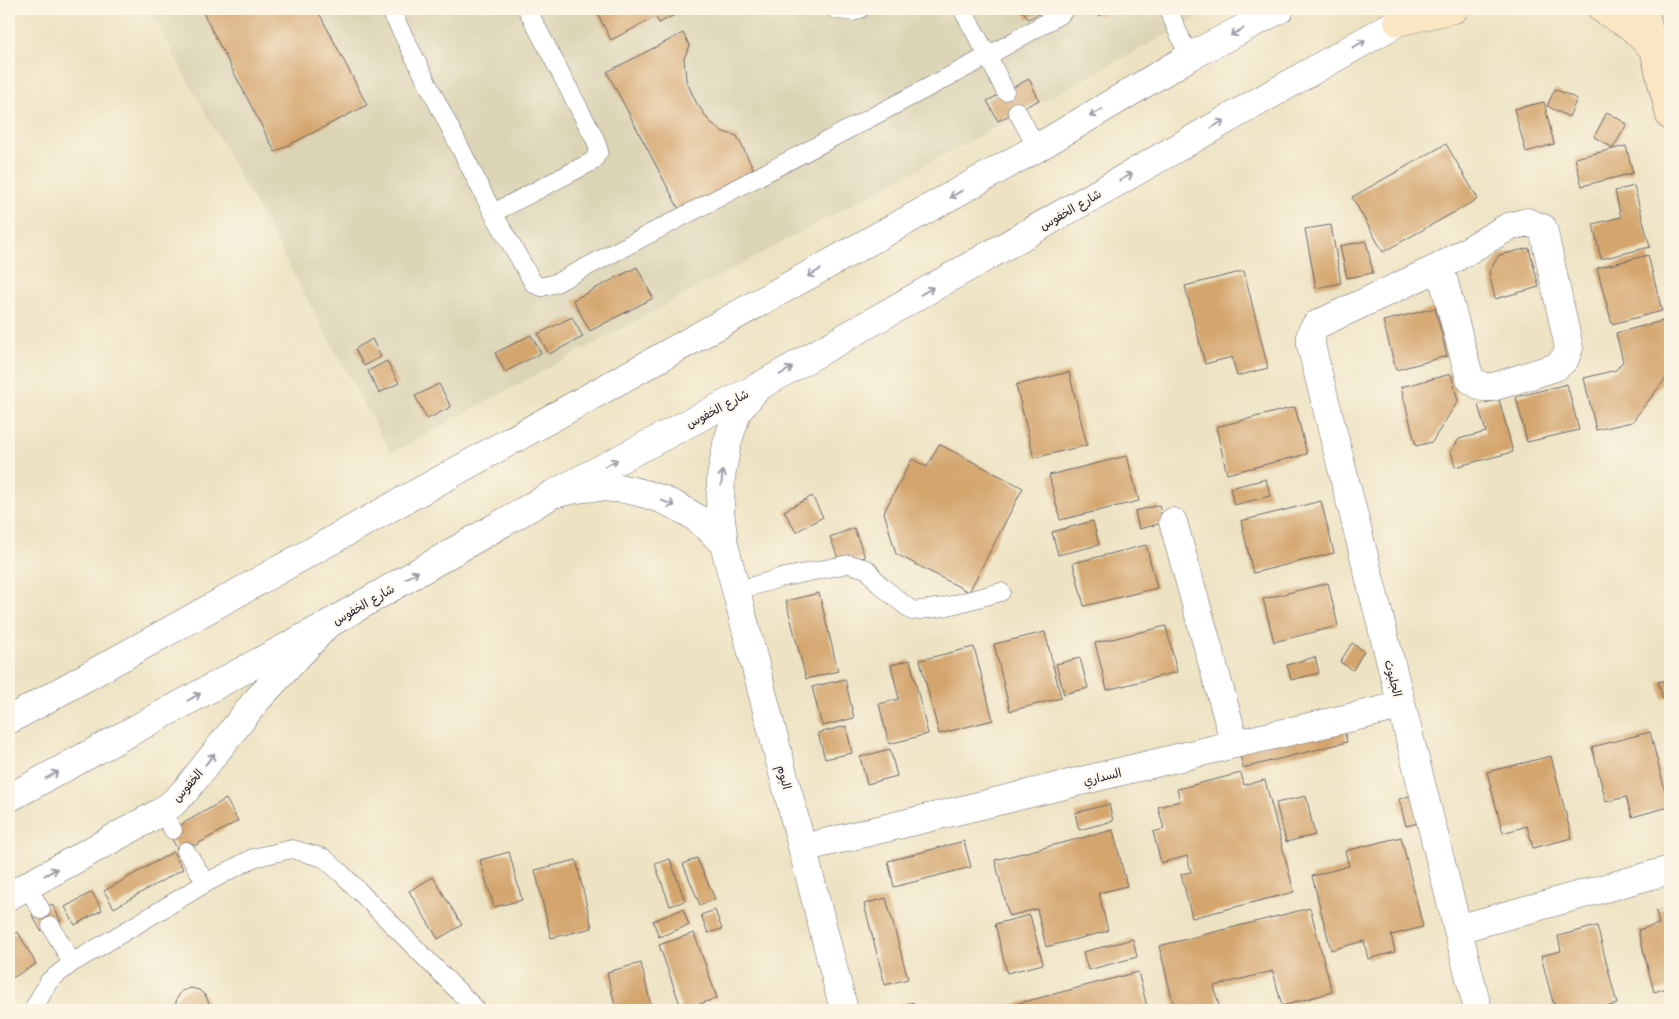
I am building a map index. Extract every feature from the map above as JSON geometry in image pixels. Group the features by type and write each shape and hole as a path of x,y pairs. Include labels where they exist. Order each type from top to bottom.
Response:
{"main road":[{"path":"1410,15 1454,9"},
{"path":"1602,9 1631,27 1653,48"},
{"path":"1644,9 1670,116"}],"street":[{"path":"9,720 1037,148 1189,57 1280,9"},
{"name":"شارع الخفوس","path":"9,798 326,626 552,494 758,387 1410,15"},
{"path":"1527,222 1543,228 1569,348 1565,360 1556,367 1493,388 1482,388 1470,379 1440,267 1508,227 1527,222"},
{"name":"الجلبوت","path":"1440,267 1316,325 1311,334 1311,345 1478,1010"},
{"name":"البوم","path":"758,387 737,412 727,444 721,477 720,510 724,544 844,1010"},
{"path":"552,494 584,488 615,488 646,494 675,505 702,522 724,544"},
{"path":"1173,522 1236,744"},
{"name":"الخفوس","path":"18,891 167,821 173,803 186,790 256,701 326,626"},
{"name":"السداري","path":"803,848 1401,706"},
{"path":"1458,929 1670,870"}],"lane":[{"path":"390,9 493,213 534,284 542,287 556,283 988,56 1061,14 1065,9"},
{"path":"493,213 593,161 599,150 527,9"},
{"path":"835,9 853,12 860,9"},
{"path":"962,9 1005,91"},
{"path":"1168,9 1189,57"},
{"path":"1017,111 1037,148"},
{"path":"736,591 780,578 849,564 867,569 879,584 912,611 944,607 1001,592"},
{"path":"36,1010 35,1006 49,981 72,963 206,883 253,858 292,849 324,858 476,1010"},
{"path":"186,850 206,883"},
{"path":"18,891 41,910"},
{"path":"51,926 72,963"}],"shaded area":[{"path":"149,9 1214,9 391,453"}],"building":[{"path":"201,9 317,9 367,105 275,152"},
{"path":"595,9 686,9 659,23 656,17 611,40"},
{"path":"1022,9 1049,9 1028,19"},
{"path":"1095,9 1114,9 1099,16"},
{"path":"683,33 690,46 684,58 686,80 696,102 709,121 723,132 737,136 756,174 681,213 607,72"},
{"path":"1029,79 1039,100 998,121 987,101"},
{"path":"1555,89 1577,99 1569,117 1547,106"},
{"path":"1544,102 1554,144 1526,152 1514,109"},
{"path":"1607,112 1627,124 1613,148 1594,137"},
{"path":"1446,144 1478,199 1383,252 1352,197"},
{"path":"1626,146 1633,173 1582,186 1575,158"},
{"path":"1634,186 1650,247 1601,259 1593,224 1621,217 1615,191"},
{"path":"1331,225 1341,283 1316,288 1305,229"},
{"path":"1366,241 1373,273 1347,278 1340,246"},
{"path":"1529,248 1539,287 1495,299 1489,272 1499,255"},
{"path":"1648,255 1662,311 1612,324 1597,268"},
{"path":"637,267 653,298 590,331 573,300"},
{"path":"1244,271 1268,368 1237,376 1232,357 1205,364 1185,286"},
{"path":"1435,308 1447,356 1396,370 1383,321"},
{"path":"572,317 583,337 549,354 538,334"},
{"path":"1670,319 1670,373 1632,422 1596,430 1584,378 1616,370 1623,361 1616,333"},
{"path":"531,335 541,353 505,372 495,353"},
{"path":"372,339 381,357 364,366 355,349"},
{"path":"387,361 399,383 379,393 368,371"},
{"path":"1069,372 1087,445 1034,458 1016,385"},
{"path":"1451,374 1458,401 1432,442 1416,446 1401,387"},
{"path":"439,384 451,407 427,419 415,396"},
{"path":"1567,384 1579,430 1527,442 1516,397"},
{"path":"1499,399 1513,452 1455,467 1451,451 1459,439 1486,432 1478,405"},
{"path":"1295,407 1307,454 1227,474 1216,427"},
{"path":"939,444 1023,488 969,592 896,554 884,512 912,459 927,467"},
{"path":"1127,456 1139,501 1060,520 1049,475"},
{"path":"1266,479 1270,496 1234,505 1230,488"},
{"path":"812,496 823,517 796,532 784,511"},
{"path":"1321,501 1334,553 1253,573 1241,521"},
{"path":"1159,505 1163,523 1139,529 1135,511"},
{"path":"1093,521 1099,545 1058,555 1052,532"},
{"path":"854,528 865,557 841,566 830,537"},
{"path":"1146,545 1157,588 1084,606 1073,563"},
{"path":"1328,583 1338,626 1274,642 1263,599"},
{"path":"819,593 838,671 806,679 786,601"},
{"path":"1166,626 1177,672 1107,690 1095,643"},
{"path":"1045,632 1061,698 1010,711 994,644"},
{"path":"1352,643 1364,651 1353,670 1340,662"},
{"path":"974,647 993,720 939,734 920,660"},
{"path":"1315,657 1319,673 1291,680 1287,665"},
{"path":"1080,658 1088,688 1064,694 1056,664"},
{"path":"910,660 928,734 889,744 879,704 899,699 891,665"},
{"path":"845,679 854,718 822,726 812,687"},
{"path":"1670,679 1670,697 1663,699 1658,682"},
{"path":"1343,725 1347,742 1243,768 1239,751"},
{"path":"846,726 852,753 825,759 818,733"},
{"path":"1650,732 1669,807 1632,817 1626,797 1606,802 1592,747"},
{"path":"890,749 897,776 867,784 860,757"},
{"path":"1551,756 1572,838 1533,848 1527,826 1503,833 1487,772"},
{"path":"1241,773 1244,785 1265,780 1294,892 1192,918 1181,874 1191,872 1187,856 1161,863 1153,832 1164,829 1158,807 1180,801 1177,789"},
{"path":"1416,794 1423,822 1406,826 1399,799"},
{"path":"1306,796 1315,835 1286,842 1276,803"},
{"path":"226,799 238,821 180,854 168,832"},
{"path":"1109,804 1113,821 1079,830 1075,813"},
{"path":"1113,830 1127,886 1099,893 1108,931 1046,947 1037,909 1009,916 995,860"},
{"path":"1401,837 1423,927 1391,935 1395,952 1368,959 1364,941 1331,950 1312,876 1349,866 1345,851"},
{"path":"964,841 971,867 894,887 888,861"},
{"path":"173,852 183,869 114,908 104,891"},
{"path":"509,852 522,900 494,907 480,860"},
{"path":"697,858 715,899 700,905 683,864"},
{"path":"670,859 685,901 670,906 655,864"},
{"path":"576,860 592,928 551,938 535,870"},
{"path":"433,877 462,925 438,939 409,891"},
{"path":"92,892 102,910 75,925 65,907"},
{"path":"886,898 908,979 885,985 864,904"},
{"path":"52,904 61,921 41,931 32,915"},
{"path":"1670,907 1670,987 1654,992 1638,930 1659,924 1656,911"},
{"path":"1310,908 1332,992 1282,1006 1273,971 1214,986 1220,1010 1175,1010 1159,946"},
{"path":"683,909 689,925 659,937 653,921"},
{"path":"715,910 722,929 708,933 701,915"},
{"path":"1030,915 1043,964 1007,973 995,924"},
{"path":"1597,926 1617,1004 1594,1010 1555,1010 1541,956 1561,951 1558,936"},
{"path":"18,932 36,964 9,980 9,937"},
{"path":"694,933 717,998 682,1010 659,945"},
{"path":"1133,939 1137,957 1088,970 1083,952"},
{"path":"641,963 652,1010 616,1010 607,972"},
{"path":"1138,972 1148,1010 993,1010"},
{"path":"191,988 199,990 206,996 209,1004 207,1010 176,1010 177,998 182,991"},
{"path":"913,1002 915,1010 886,1010"}]}
